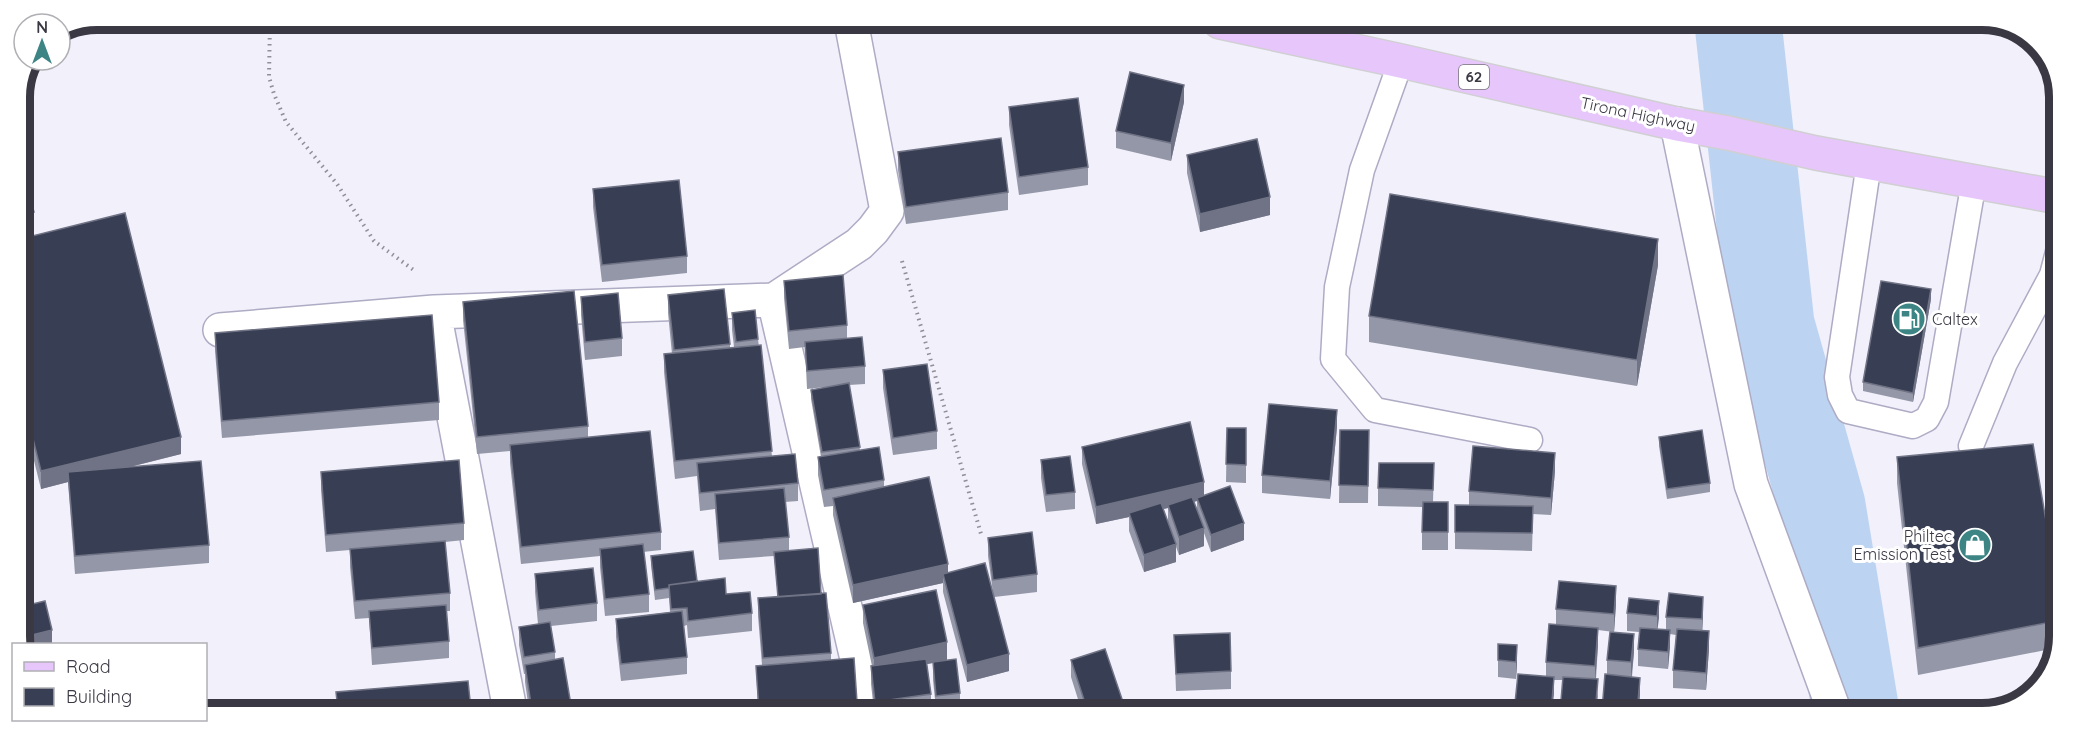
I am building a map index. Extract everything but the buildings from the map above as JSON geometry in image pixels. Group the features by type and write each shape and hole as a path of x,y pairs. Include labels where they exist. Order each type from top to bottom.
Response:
{"main road":[{"name":"Tirona Highway","path":"1257,30 1816,153 2049,195"}],"street":[{"path":"220,330 430,312 774,300 859,244 887,212 853,30"},
{"path":"1677,124 1751,484 1831,703"},
{"path":"774,300 868,703"},
{"path":"430,312 509,703"}],"lane":[{"path":"1401,61 1362,170 1337,287 1333,359 1375,410 1530,440"},
{"path":"1869,163 1837,378 1840,395 1848,411 1913,426 1928,419 1936,402 1974,181"},
{"path":"1971,446 2005,363 2049,281"}],"path":[{"path":"270,30 269,77 286,122 337,184 374,241 417,273 430,312"},
{"path":"887,212 981,534"}],"waterway":[{"path":"1739,30 1771,325 1822,506 1854,703"}],"place":[{"name":"Caltex","path":"1909,319"},
{"name":"Philtec Emission Test","path":"1975,545"}]}
